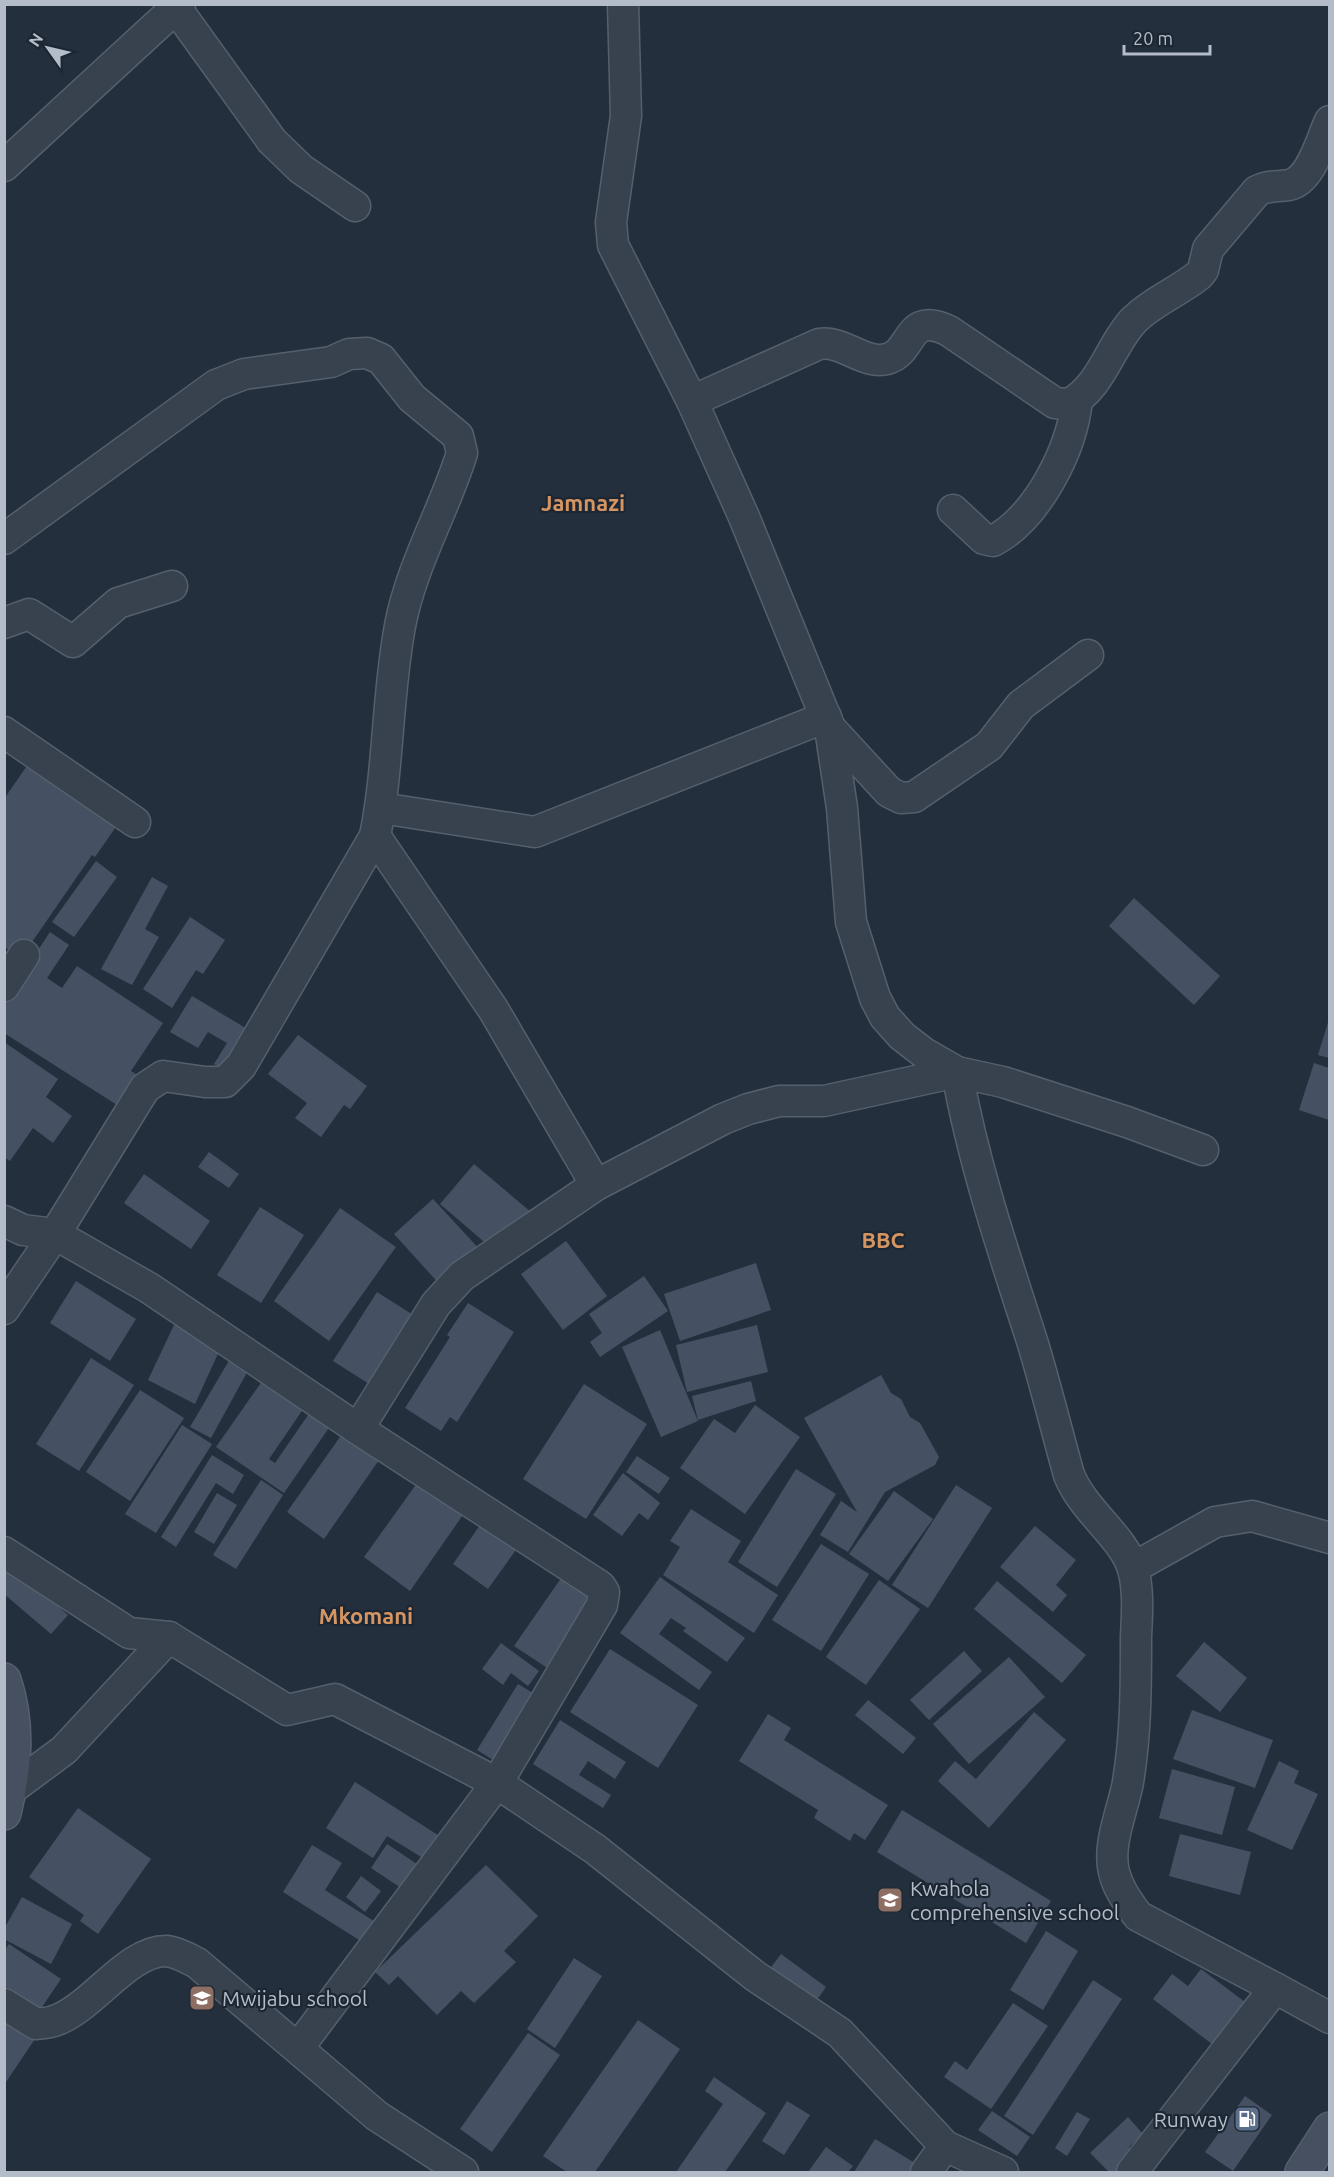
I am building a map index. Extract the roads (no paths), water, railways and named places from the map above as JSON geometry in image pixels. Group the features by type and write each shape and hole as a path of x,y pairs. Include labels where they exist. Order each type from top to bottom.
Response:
{"main road":[{"path":"4,1680 16,1741 7,1801"},
{"path":"1302,2172 1329,2129"}],"street":[{"path":"623,4 626,116 610,222 613,245 692,400 744,517 828,722 842,808 851,922 875,998 885,1017 902,1036 924,1053 957,1072 1003,1082 1127,1122 1203,1150"},
{"path":"4,166 178,6 272,141 301,169 355,206"},
{"path":"692,400 819,344 838,345 863,356 885,360 892,357 919,327 929,324 948,332 1055,403 1069,404 1077,400 1094,380 1133,322 1152,305 1199,276 1203,270 1208,249 1257,191 1266,186 1290,184 1307,172 1329,121"},
{"path":"4,539 216,386 244,374 331,362 349,354 367,353 381,359 398,377 412,398 458,436 462,453 421,558 400,624 378,822 240,1066 225,1082 205,1082 163,1076 145,1088 55,1234 4,1309"},
{"path":"953,510 984,539 993,541 1014,526 1049,483 1069,440 1077,400"},
{"path":"4,623 28,614 73,642 118,603 172,586"},
{"path":"828,722 889,792 901,798 914,797 989,746 1021,705 1088,655"},
{"path":"378,822 535,832 828,722"},
{"path":"4,732 135,822"},
{"path":"378,822 493,1009 596,1185"},
{"path":"4,986 24,956"},
{"path":"358,1429 436,1304 462,1276 596,1185 723,1119 748,1109 779,1101 824,1101 957,1072"},
{"path":"957,1072 967,1126 994,1228 1033,1346 1069,1475 1075,1491 1123,1550 1133,1568 1137,1595 1134,1733 1128,1783 1115,1836 1113,1870 1123,1896 1138,1916 1329,2018"},
{"path":"4,1221 23,1230 55,1234 149,1288 358,1429 600,1586 604,1592 602,1605 497,1783 298,2048"},
{"path":"1133,1568 1215,1522 1252,1516 1329,1539"},
{"path":"4,1552 129,1633 169,1637 287,1710 335,1699 497,1783 594,1849 755,1976 840,2033 945,2145 1003,2172"},
{"path":"7,1801 64,1750 169,1637"},
{"path":"4,2004 36,2024 56,2021 94,1996 136,1962 152,1953 169,1951 197,1963 377,2115 463,2172"},
{"path":"1132,2172 1275,1988"},
{"path":"926,2172 945,2145"}],"place":[{"name":"Kwahola comprehensive school","path":"890,1900"},
{"name":"Mwijabu school","path":"202,1998"},
{"name":"Runway","path":"1247,2119"}],"district":[{"name":"Jamnazi","path":"583,502"},
{"name":"BBC","path":"883,1239"},
{"name":"Mkomani","path":"366,1615"}]}
